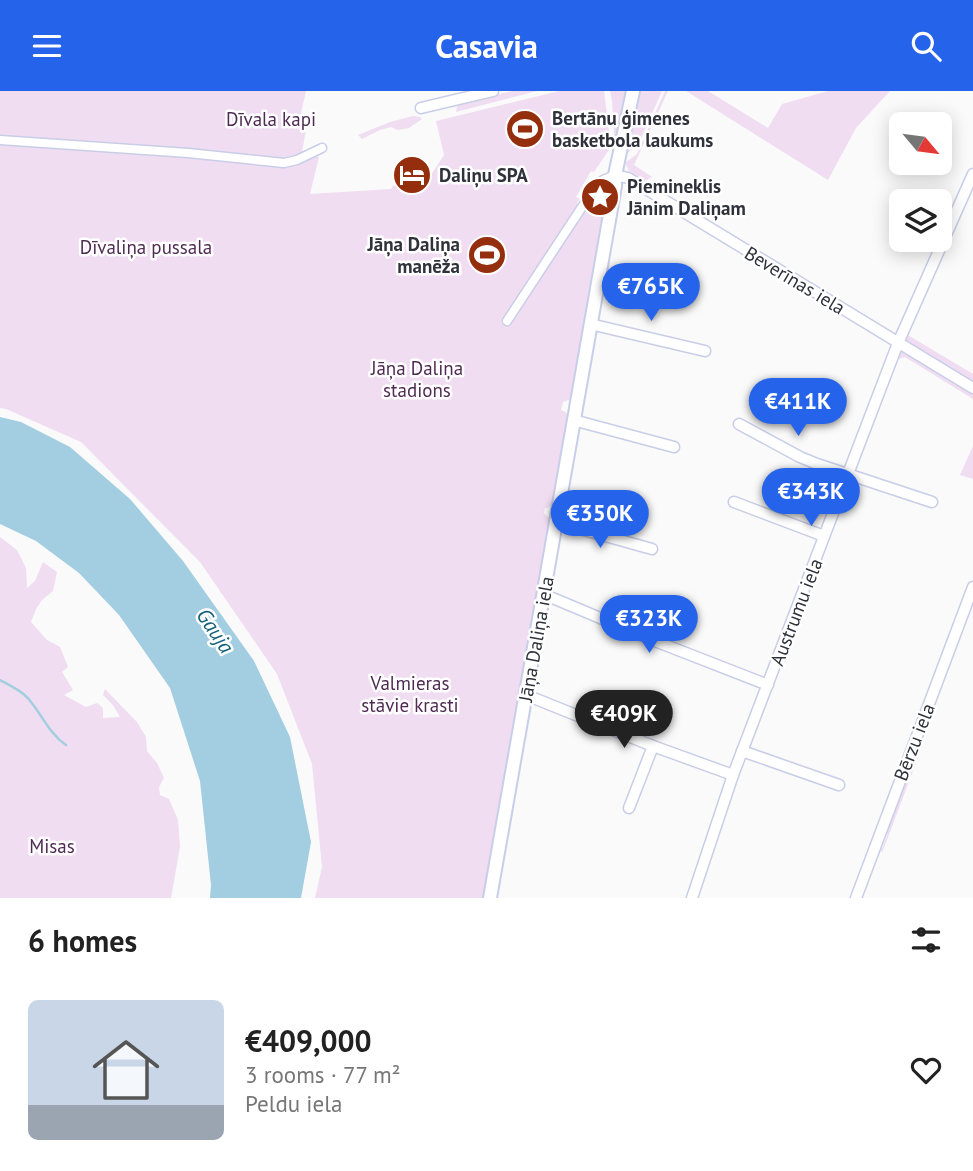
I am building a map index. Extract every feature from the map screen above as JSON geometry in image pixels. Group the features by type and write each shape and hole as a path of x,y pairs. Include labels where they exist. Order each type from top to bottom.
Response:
{"street":[{"path":"421,108 492,91"},
{"name":"Jāņa Daliņa iela","path":"490,898 615,175 633,91"},
{"path":"0,140 188,153 285,163 322,148"},
{"name":"Austrumu iela","path":"692,898 733,775 898,343 973,174"},
{"path":"507,321 582,207 603,180 615,175"},
{"name":"Beverīnas iela","path":"615,175 628,178 973,388"},
{"path":"590,324 705,351"},
{"path":"573,420 674,447"},
{"path":"739,424 800,457 932,502"},
{"path":"734,502 824,536"},
{"path":"555,522 652,549"},
{"name":"Bērzu iela","path":"856,898 973,587"},
{"path":"543,594 768,685"},
{"path":"526,695 733,775"},
{"path":"629,808 653,746"},
{"path":"742,751 839,785"}],"green space":[{"path":"0,91 306,91 301,113 310,117 302,153 319,157 310,194 391,189 394,185 410,195 419,181 425,184 444,155 436,121 559,91 604,91 611,147 594,172 591,171 576,197 580,199 577,203 586,209 601,188 606,191 603,215 572,399 563,402 561,410 566,412 568,418 554,504 545,508 544,513 549,518 550,525 490,898 315,898 322,867 312,764 277,674 200,562 81,442 0,408"},
{"path":"512,91 537,91 456,112 457,106 470,101"},
{"path":"610,91 626,91 615,148 612,101"},
{"path":"639,91 662,91 639,143 623,157"},
{"path":"665,91 668,91 634,165 652,177 645,181 629,171 625,163 637,154"},
{"path":"686,91 708,91 768,128 782,104 828,91 890,91 856,128 828,180"},
{"path":"413,116 422,119 409,128 398,130 391,127 362,139 358,135 390,122"},
{"path":"906,334 973,374 973,381 904,339"},
{"path":"901,350 973,393 973,399 905,357 896,357"},
{"path":"973,446 973,479 960,475"},
{"name":"Misas","path":"0,537 17,550 26,568 27,588 35,581 43,562 57,572 53,591 42,600 31,622 47,640 60,647 68,667 62,672 73,690 64,695 86,707 97,703 103,708 103,718 120,717 103,695 105,689 137,722 146,737 147,751 164,778 159,787 160,795 169,799 178,820 180,847 171,898 0,898"},
{"path":"918,748 921,750 882,853 888,828"}],"water":[{"name":"Gauja","path":"0,417 21,422 70,447 130,499 183,561 254,661 290,737 311,842 301,898 210,898 211,885 200,781 170,688 119,615 79,573 36,541 0,524"}],"waterway":[{"path":"0,680 28,698 51,731 66,745"}],"place":[{"name":"Bertānu ģimenes basketbola laukums","path":"525,129"},
{"name":"Daliņu SPA","path":"412,175"},
{"name":"Piemineklis Jānim Daliņam","path":"600,197"},
{"name":"Jāņa Daliņa manēža","path":"487,255"}],"park label":[{"name":"Dīvala kapi","path":"271,119"},
{"name":"Dīvaliņa pussala","path":"146,247"},
{"name":"Jāņa Daliņa stadions","path":"417,379"},
{"name":"Valmieras stāvie krasti","path":"410,694"}]}
